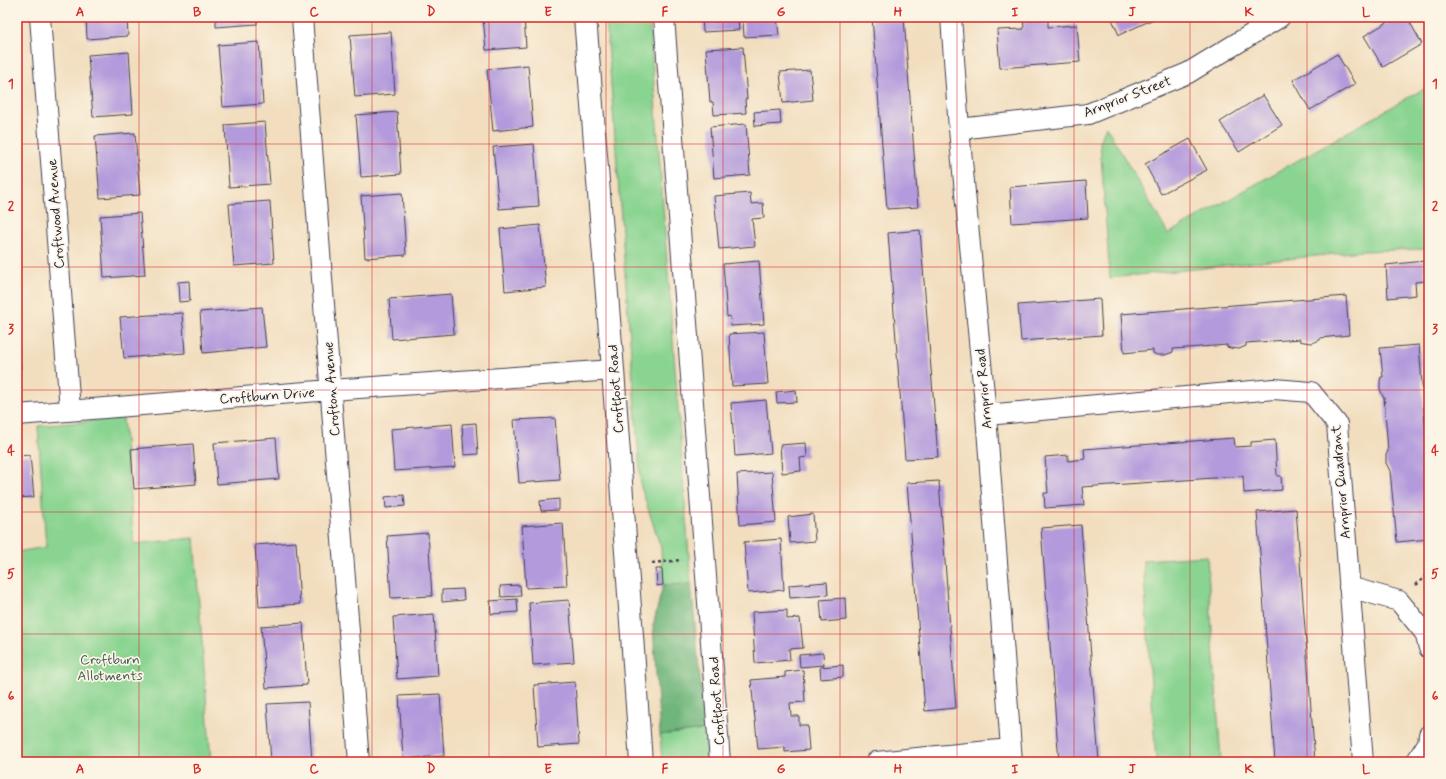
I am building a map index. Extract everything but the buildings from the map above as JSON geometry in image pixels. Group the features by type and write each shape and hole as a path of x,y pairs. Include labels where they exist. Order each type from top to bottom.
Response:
{"street":[{"name":"Croftwood Avenue","path":"40,17 70,410"},
{"name":"Crofton Avenue","path":"302,17 359,762"},
{"name":"Croftfoot Road","path":"585,17 613,370 641,762"},
{"name":"Croftfoot Road","path":"664,17 720,762"},
{"name":"Arnprior Road","path":"951,17 958,129 986,415 1011,755"},
{"name":"Arnprior Street","path":"958,129 1088,114 1188,72 1280,17"},
{"name":"Croftburn Drive","path":"17,415 331,390 613,370"},
{"name":"Arnprior Quadrant","path":"986,415 1274,389 1311,392 1337,424 1363,762"},
{"path":"1349,587 1399,601 1425,633 1429,648"},
{"path":"1416,762 1428,743 1429,735"},
{"path":"876,762 1011,755"}],"path":[{"path":"627,565 705,558"}],"green space":[{"path":"606,17 649,17 691,584 663,585 661,548 641,487"},
{"path":"1429,87 1429,249 1362,251 1110,278 1100,142 1106,126 1168,234"},
{"name":"Croftburn Allotments","path":"123,418 134,544 194,538 211,762 17,762 17,552 46,547 38,426"},
{"path":"1207,556 1221,762 1156,762 1143,560"},
{"path":"691,584 705,730 660,735 653,626 663,585"},
{"path":"705,730 707,762 662,762 660,735"}]}
